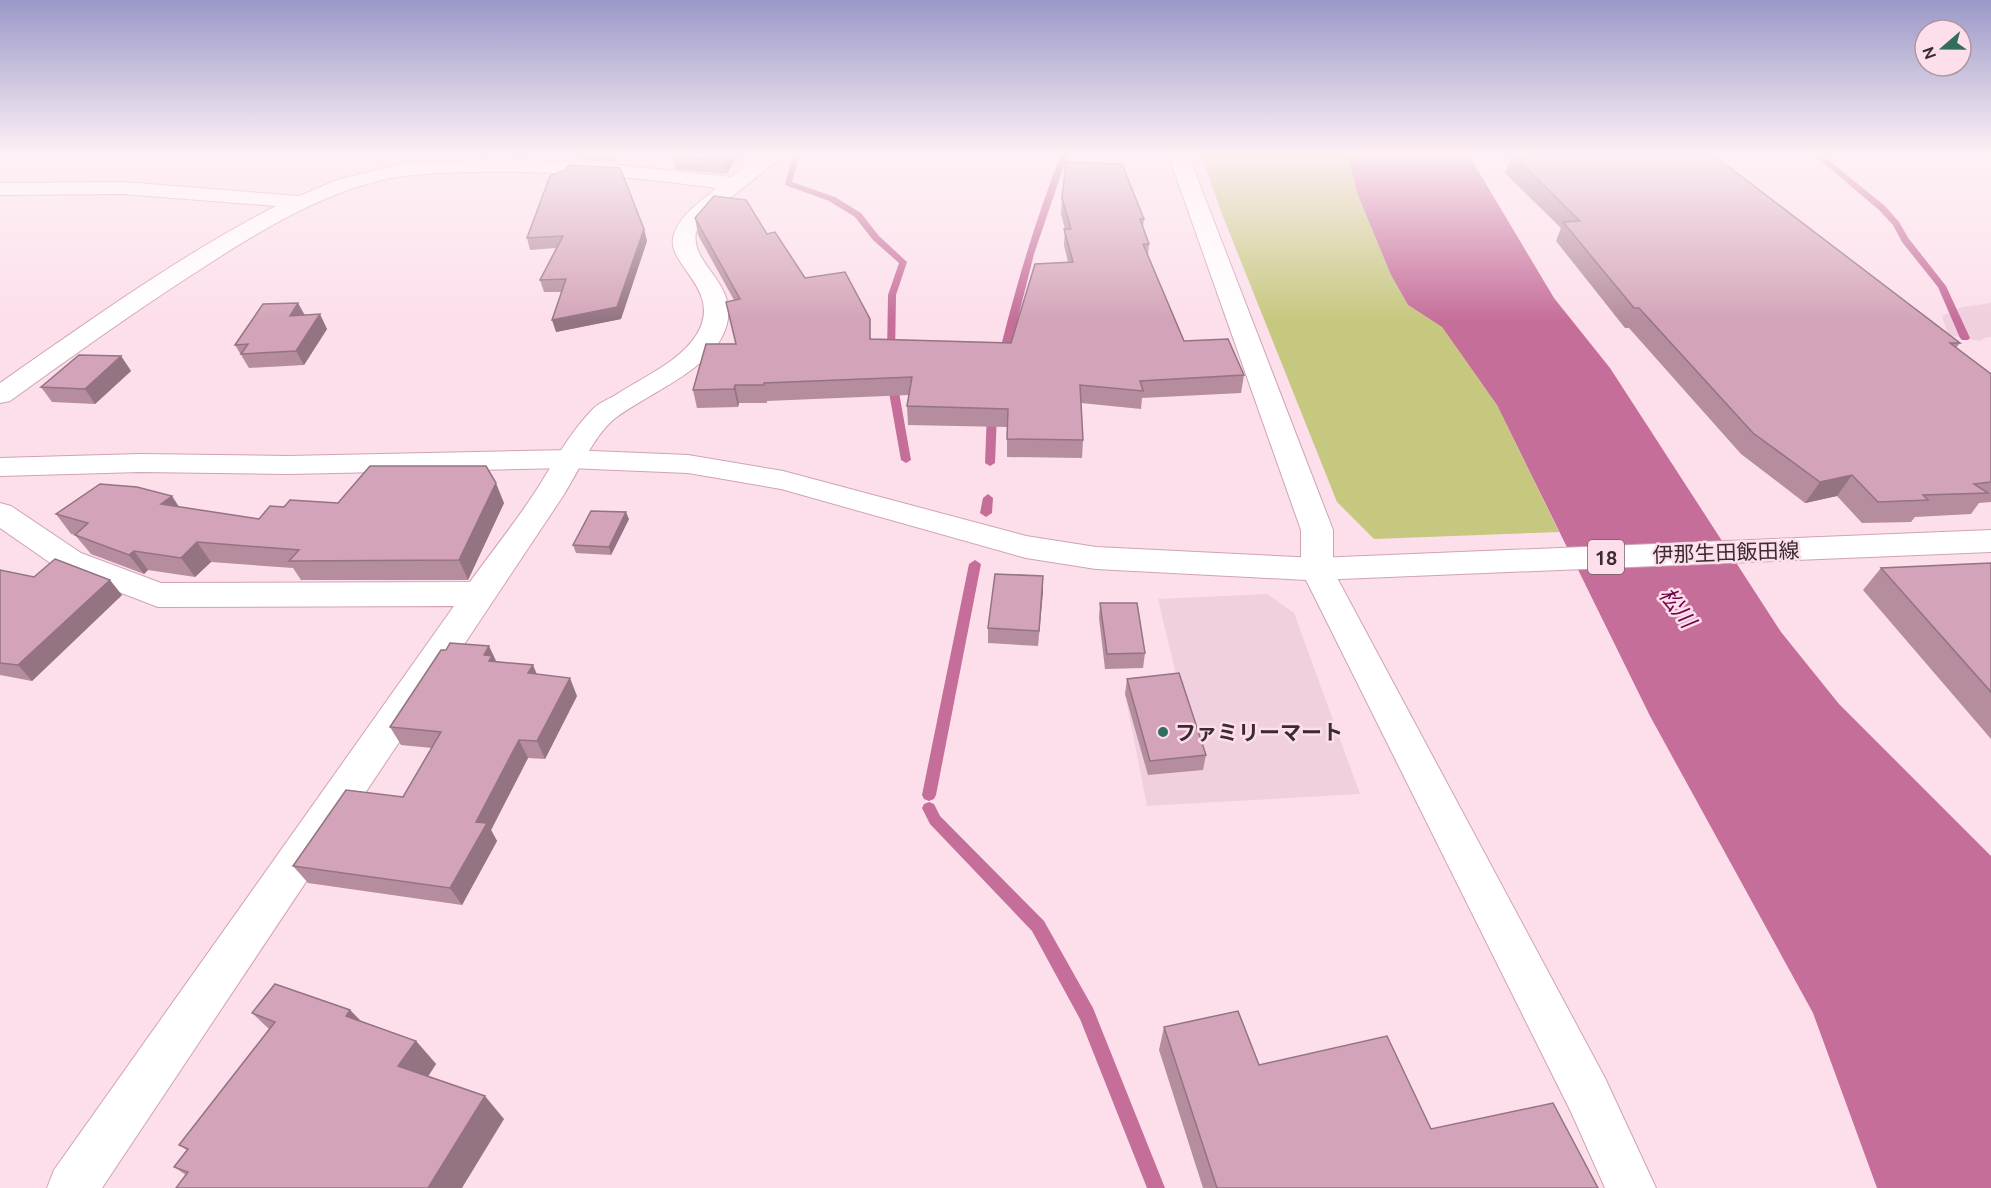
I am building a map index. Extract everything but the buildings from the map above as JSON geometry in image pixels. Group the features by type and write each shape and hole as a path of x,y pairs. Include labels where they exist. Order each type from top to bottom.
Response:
{"street":[{"path":"0,395 159,285 236,236 286,209"},
{"path":"72,1188 480,594 569,459 602,415 691,358 701,346 714,323 713,292 684,245 684,232 706,209"},
{"path":"1198,209 1317,530 1317,568 1588,1095 1631,1188"},
{"name":"伊那生田飯田線","path":"0,467 569,459 688,464 783,480 1026,547 1096,558 1317,568 1991,541"},
{"path":"0,513 70,561 158,595 480,594"}],"shaded area":[{"path":"1991,303 1991,337 1981,341 1948,335 1942,316 1962,307"},
{"path":"1267,594 1294,613 1360,794 1147,806 1125,694 1180,691 1158,599"}],"green space":[{"path":"1220,209 1364,209 1391,275 1408,305 1442,327 1497,405 1559,532 1374,539 1337,502"}],"water":[{"name":"松川","path":"1364,209 1501,209 1554,298 1610,368 1781,632 1839,704 1991,856 1991,1188 1877,1188 1813,1013 1650,716 1497,405 1442,327 1408,305 1391,275"}],"waterway":[{"path":"849,209 858,215 876,238 903,262 892,295 892,355"},
{"path":"1003,358 1030,254 1044,209"},
{"path":"1883,209 1942,286 1965,338"},
{"path":"892,381 906,460"},
{"path":"990,463 992,413"},
{"path":"986,513 988,498"},
{"path":"929,795 975,564"},
{"path":"929,808 935,820 1038,926 1087,1014 1156,1188"}],"place":[{"name":"ファミリーマート","path":"1163,732"}]}
